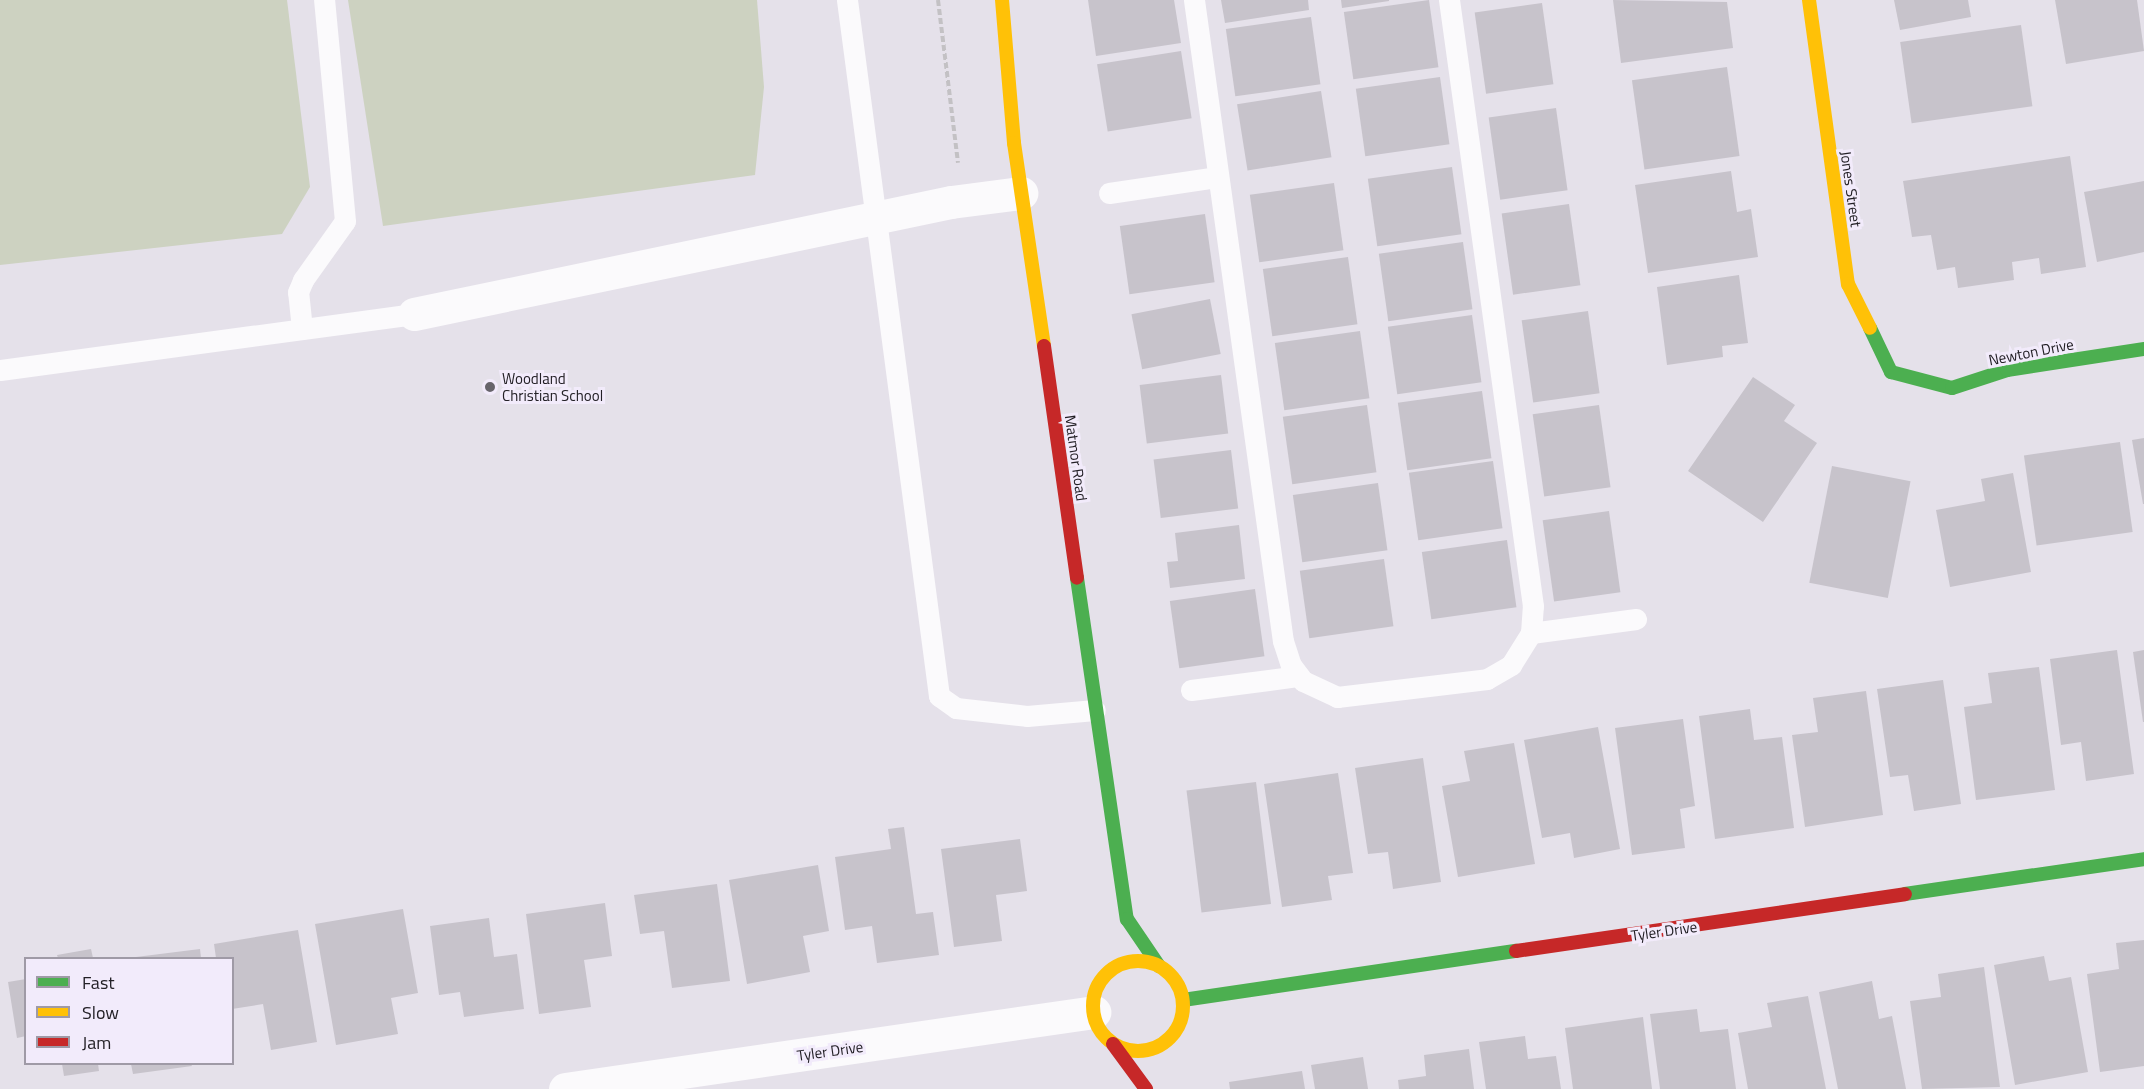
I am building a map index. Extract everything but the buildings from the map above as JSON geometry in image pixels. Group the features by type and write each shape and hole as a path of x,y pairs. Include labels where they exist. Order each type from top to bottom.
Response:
{"street":[{"name":"Matmor Road","path":"1002,0 1021,193 1127,919 1159,966"},
{"name":"Jones Street","path":"1809,0 1848,284 1891,372"},
{"path":"414,314 963,200 1021,193"},
{"name":"Newton Drive","path":"1891,372 1952,388 2007,370 2144,349"},
{"name":"Tyler Drive","path":"1183,1000 2144,859"},
{"path":"1127,919 1104,976 1096,989 1094,1012 1102,1033 1113,1044 1146,1089"},
{"path":"1104,976 1131,961 1159,966 1178,986 1183,1000 1180,1020 1169,1038 1164,1059"},
{"name":"Tyler Drive","path":"565,1089 1094,1012"},
{"path":"1113,1044 1143,1050 1169,1038"}],"lane":[{"path":"302,330 298,292 345,221 324,0"},
{"path":"847,0 879,217 902,433 939,696 956,708 1028,716 1095,710"},
{"path":"1194,0 1283,641 1299,676 1311,686 1337,698 1487,679 1511,665 1532,633 1531,586 1449,0"},
{"path":"1109,193 1218,177"},
{"path":"0,370 414,314"},
{"path":"1532,633 1636,619"},
{"path":"1191,690 1299,676"}],"path":[{"path":"938,0 963,200"}],"green space":[{"path":"0,0 287,0 310,187 282,234 0,265"},
{"path":"348,0 757,0 764,87 755,175 383,226"}],"traffic: fast":[{"path":"1870,328 1891,372 1952,388 2007,370 2144,349"},
{"path":"1077,578 1127,919 1159,966"},
{"path":"1905,894 2144,859"},
{"path":"1183,1000 1516,951"}],"traffic: slow":[{"path":"1002,0 1014,143 1044,346"},
{"path":"1809,0 1848,284 1870,328"},
{"path":"1138,961 1155,965 1170,974 1179,989 1183,1006 1179,1023 1170,1038 1155,1047 1138,1051 1121,1047 1106,1038 1097,1023 1093,1006 1097,989 1106,974 1121,965 1138,961"}],"traffic: jam":[{"path":"1044,346 1077,578"},
{"path":"1516,951 1905,894"},
{"path":"1113,1044 1146,1089"}],"place":[{"name":"Woodland Christian School","path":"490,387"}]}
